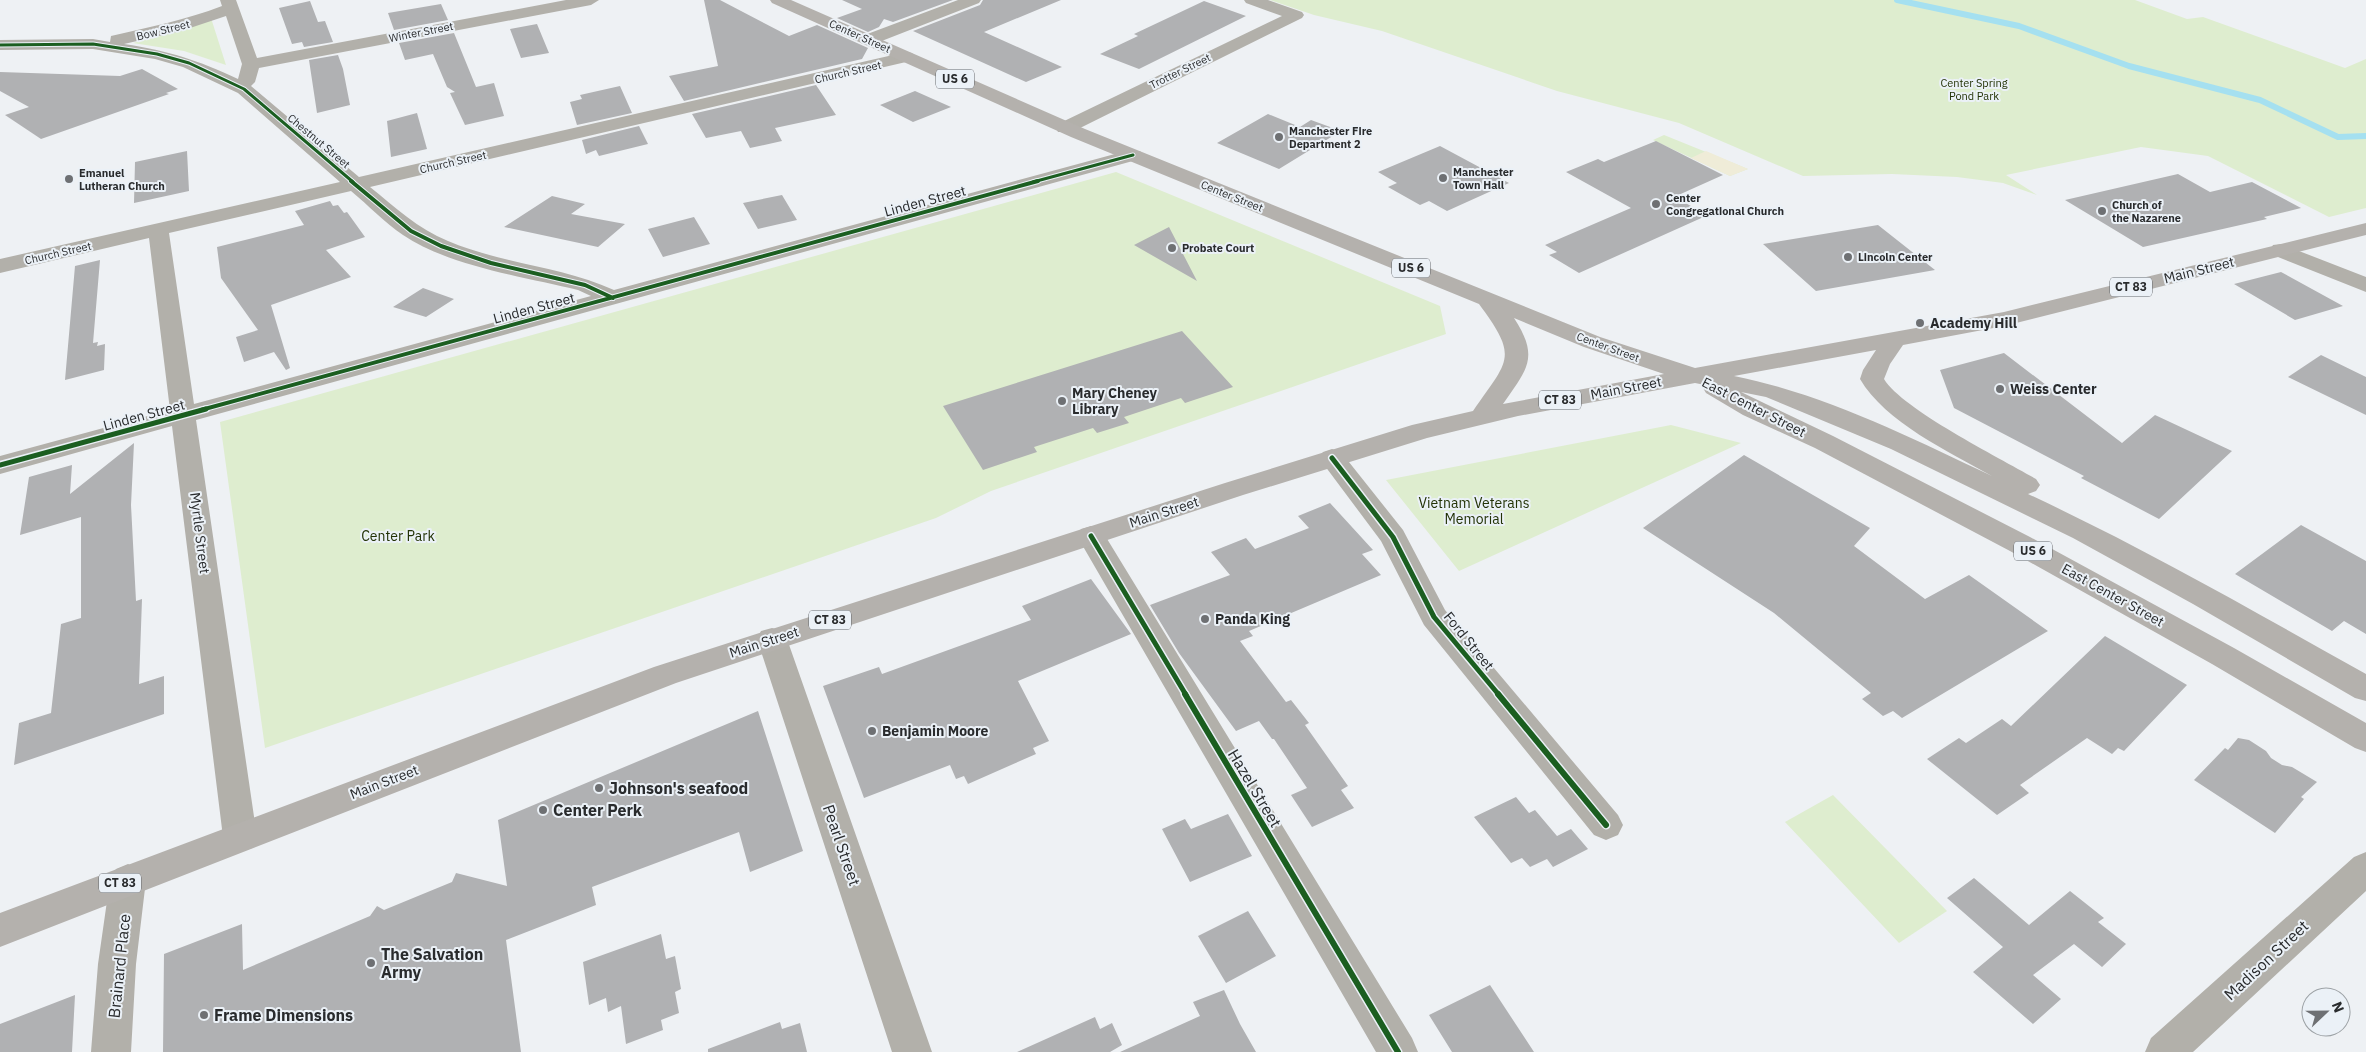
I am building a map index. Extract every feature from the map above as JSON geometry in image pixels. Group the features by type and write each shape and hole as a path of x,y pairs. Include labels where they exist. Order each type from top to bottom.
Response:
{"main road":[{"name":"Center Street","path":"778,0 1065,128 1592,342 1692,375"},
{"name":"Main Street","path":"0,930 665,675 1332,458 1482,416 1692,375 2015,316 2366,229"},
{"path":"1482,416 1514,370 1518,351 1512,331 1485,298"},
{"path":"1895,339 1873,375 1875,386 1883,396 1913,417 2055,502 2120,551 2090,582"},
{"name":"East Center Street","path":"1692,375 1768,390 1838,417 1975,478 2120,551 2366,689"},
{"name":"East Center Street","path":"1692,375 1752,409 1796,428 1936,499 2090,582 2366,739"}],"street":[{"name":"Winter Street","path":"251,64 591,0"},
{"path":"868,40 973,0"},
{"name":"Trotter Street","path":"1065,128 1296,15 1252,0"},
{"path":"229,4 251,64 244,89"},
{"name":"Bow Street","path":"93,44 150,35 229,4"},
{"name":"Chestnut Street","path":"0,45 93,44 157,54 189,63 244,89 411,231 441,246 491,264 585,285 613,298"},
{"name":"Church Street","path":"0,266 906,57"},
{"name":"Linden Street","path":"0,465 1132,155"},
{"name":"Myrtle Street","path":"158,230 240,837"},
{"path":"2281,250 2366,284"},
{"name":"Ford Street","path":"1332,458 1393,537 1434,617 1606,825"},
{"name":"Hazel Street","path":"1091,536 1398,1052"},
{"name":"Pearl Street","path":"772,639 912,1052"},
{"name":"Madison Street","path":"2165,1052 2366,868"},
{"name":"Brainard Place","path":"110,1052 117,964 128,880"}],"green space":[{"name":"Center Spring Pond Park","path":"1270,0 2135,0 2187,19 2203,17 2345,68 2366,59 2366,208 2329,217 2208,156 2141,147 2006,175 2037,195 2003,183 1957,177 1892,174 1803,176 1679,123 1557,91 1382,31 1314,15"},
{"path":"211,18 226,65 184,51 133,43 176,32"},
{"path":"1664,135 1748,169 1730,176 1653,140"},
{"name":"Center Park","path":"1116,172 1440,306 1446,334 991,491 936,518 265,748 220,422"},
{"name":"Vietnam Veterans Memorial","path":"1671,425 1741,443 1459,571 1386,480"},
{"path":"1833,795 1947,911 1899,943 1785,822"}],"sand":[{"path":"1706,151 1748,169 1730,176 1691,158"}],"building":[{"path":"704,0 720,0 789,36 817,25 868,48 862,59 684,101 669,76 718,66"},
{"path":"842,0 953,0 893,22 884,19 879,27 868,32 837,18 862,9"},
{"path":"983,0 1061,0 984,32 1062,67 1026,82 913,31 980,5"},
{"path":"310,1 318,22 325,21 333,42 304,47 302,42 292,44 279,8"},
{"path":"1204,1 1246,16 1139,69 1100,54 1138,36 1134,34"},
{"path":"441,4 448,20 394,30 388,13"},
{"path":"537,24 549,53 521,58 510,29"},
{"path":"454,33 476,87 494,83 504,116 465,125 450,93 455,92 447,87 433,54 405,60 399,43"},
{"path":"338,55 343,69 350,105 317,113 309,60"},
{"path":"142,69 178,89 166,93 169,94 41,139 5,115 29,107 0,91 0,72 120,76"},
{"path":"816,85 836,115 775,128 782,141 750,148 741,131 706,138 692,114"},
{"path":"620,86 632,113 577,125 570,102 582,99 580,95"},
{"path":"915,91 951,107 913,122 880,105"},
{"path":"417,113 427,149 391,157 387,121"},
{"name":"Manchester Fire Department 2","path":"1268,114 1300,127 1311,120 1341,131 1279,169 1217,143"},
{"path":"639,126 648,144 599,156 596,150 586,154 582,140"},
{"name":"Center Congregational Church","path":"1656,141 1723,175 1674,197 1708,215 1579,273 1549,255 1557,252 1545,245 1631,208 1566,172 1598,159 1604,162"},
{"name":"Manchester Town Hall","path":"1440,146 1509,183 1447,211 1429,201 1420,205 1388,187 1397,183 1378,172"},
{"path":"187,151 189,191 134,203 135,162"},
{"path":"2178,174 2210,192 2252,182 2301,208 2264,217 2267,219 2143,247 2065,200"},
{"path":"782,195 797,220 758,229 743,203"},
{"path":"552,196 585,204 571,214 625,224 598,247 504,227"},
{"path":"330,201 333,206 338,205 344,213 347,212 365,237 326,250 351,277 271,305 290,368 286,370 274,352 244,362 236,337 258,330 221,278 217,247 304,225 295,211"},
{"path":"694,217 710,244 663,257 648,229"},
{"name":"Lincoln Center","path":"1878,225 1935,270 1816,291 1763,244"},
{"name":"Probate Court","path":"1169,227 1197,281 1134,245"},
{"path":"100,260 93,343 98,342 97,346 105,344 104,370 65,380 75,266"},
{"path":"2281,272 2343,306 2295,320 2234,284"},
{"path":"423,288 454,299 426,317 393,307"},
{"name":"Mary Cheney Library","path":"1182,331 1233,387 1185,403 1181,398 1124,417 1129,423 1097,433 1093,428 1034,447 1037,452 983,470 943,406"},
{"path":"2004,353 2122,443 2155,415 2232,451 2159,519 2081,478 2084,476 1954,408 1940,370"},
{"path":"2321,355 2366,377 2366,415 2288,377"},
{"path":"134,443 131,505 136,601 142,599 139,684 164,676 164,714 14,765 19,723 51,713 61,624 81,618 81,517 20,535 29,477 72,465 70,494"},
{"path":"1744,455 1870,528 1854,546 1925,599 1969,575 2048,631 1902,718 1893,711 1883,716 1862,699 1871,693 1774,613 1643,528"},
{"path":"1330,503 1373,550 1362,554 1381,575 1249,631 1253,636 1240,641 1286,702 1291,700 1309,723 1305,725 1348,786 1341,790 1354,808 1312,827 1291,795 1307,788 1274,739 1272,739 1259,721 1236,731 1179,653 1150,605 1230,575 1211,552 1246,538 1255,549 1309,528 1298,516"},
{"path":"2301,525 2366,561 2366,634 2344,621 2332,631 2235,574"},
{"path":"1091,579 1131,634 1018,681 1049,741 1033,748 1036,754 968,784 964,776 956,779 950,765 864,798 823,686 879,667 882,674 1031,620 1022,606"},
{"path":"2105,636 2187,685 2124,751 2118,748 2112,754 2087,738 2020,785 2029,793 1997,815 1927,759 1959,738 1966,743 2002,719 2011,726"},
{"path":"758,711 803,851 750,872 739,832 592,887 596,905 506,940 521,1052 163,1052 164,954 242,924 243,970 370,916 377,906 384,910 452,882 456,873 507,886 498,820"},
{"path":"2238,738 2249,740 2282,765 2292,767 2317,782 2301,797 2304,799 2275,833 2194,780 2225,748 2228,750"},
{"path":"1516,797 1529,813 1535,810 1557,836 1571,829 1588,849 1553,867 1547,859 1530,867 1522,858 1511,863 1474,817"},
{"path":"1228,814 1252,856 1190,882 1162,829 1185,819 1191,829"},
{"path":"1974,878 2029,925 2070,891 2104,918 2098,922 2126,944 2102,967 2074,944 2033,975 2061,999 2033,1024 1973,972 2003,947 1947,898"},
{"path":"1248,911 1276,956 1226,983 1198,936"},
{"path":"661,934 666,959 675,956 681,989 675,992 679,1013 661,1020 663,1030 626,1044 621,1006 608,1012 606,998 589,1005 583,962"},
{"path":"1490,985 1534,1052 1452,1052 1429,1015"},
{"path":"1224,990 1256,1052 1120,1052 1200,1016 1193,1002"},
{"path":"75,995 72,1052 0,1052 0,1024"},
{"path":"1095,1017 1100,1029 1112,1023 1122,1045 1110,1052 1017,1052"},
{"path":"780,1022 782,1029 800,1023 807,1052 708,1052 708,1049"}],"waterway":[{"path":"1897,0 2019,26 2129,66 2260,100 2338,137 2366,136"}],"cycle path":[{"path":"0,45 93,44 157,54 189,63 244,89 271,114 411,231 441,246 491,263 585,285 613,298"},
{"path":"0,465 1133,155"},
{"path":"1332,458 1393,537 1434,617 1606,825"},
{"path":"1091,536 1398,1052"}],"place":[{"name":"Manchester Fire Department 2","path":"1279,137"},
{"name":"Manchester Town Hall","path":"1443,178"},
{"name":"Emanuel Lutheran Church","path":"69,179"},
{"name":"Center Congregational Church","path":"1656,204"},
{"name":"Church of the Nazarene","path":"2102,211"},
{"name":"Probate Court","path":"1172,248"},
{"name":"Lincoln Center","path":"1848,257"},
{"name":"Academy Hill","path":"1920,323"},
{"name":"Weiss Center","path":"2000,389"},
{"name":"Mary Cheney Library","path":"1062,401"},
{"name":"Panda King","path":"1205,619"},
{"name":"Benjamin Moore","path":"872,731"},
{"name":"Johnson's seafood","path":"599,788"},
{"name":"Center Perk","path":"543,810"},
{"name":"The Salvation Army","path":"371,963"},
{"name":"Frame Dimensions","path":"204,1015"}]}
